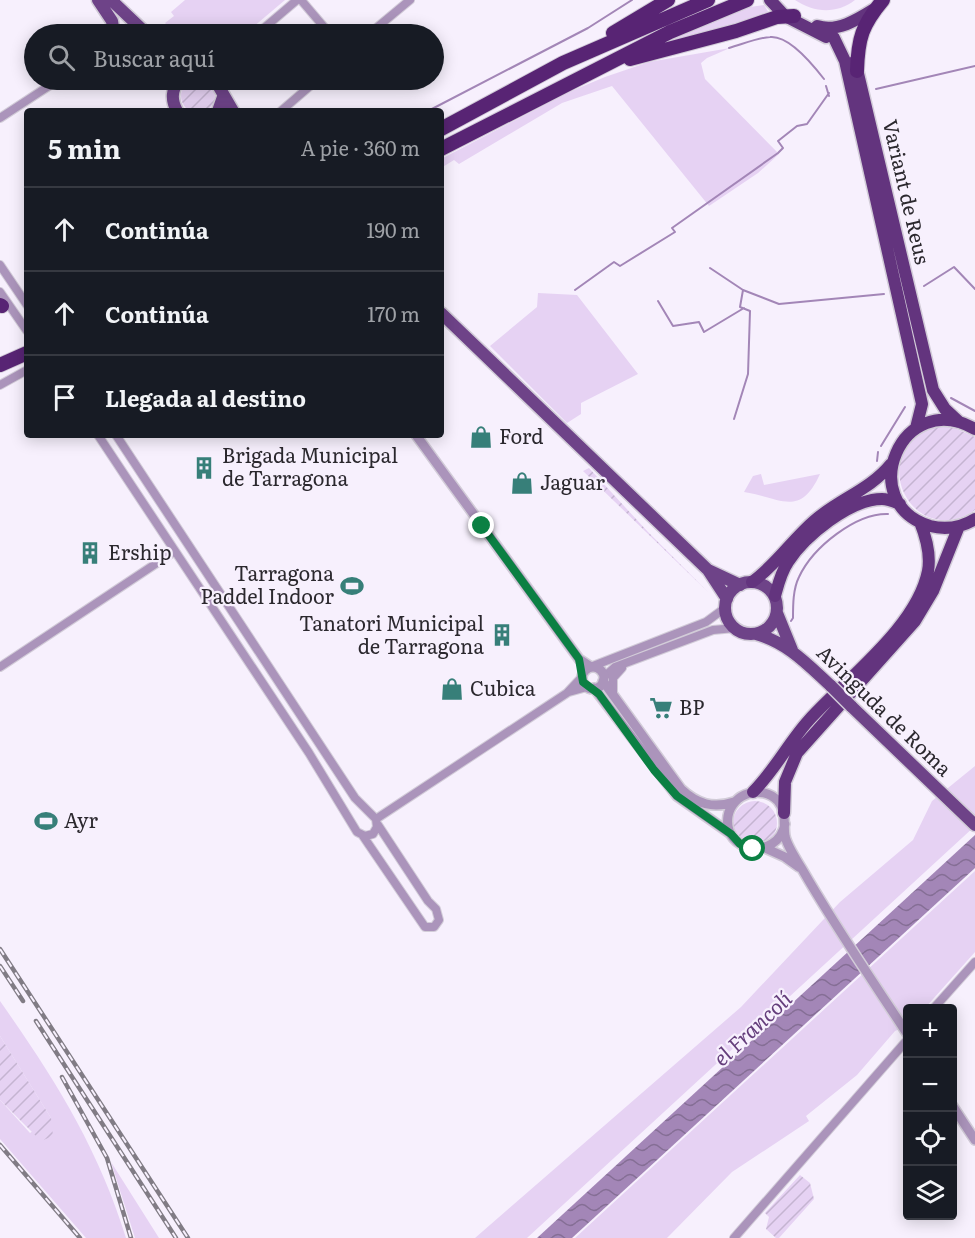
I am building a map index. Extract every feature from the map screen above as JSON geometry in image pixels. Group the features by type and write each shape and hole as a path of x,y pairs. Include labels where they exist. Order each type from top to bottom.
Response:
{"highway":[{"path":"591,50 607,36 668,0"},
{"path":"444,127 591,50 708,0"},
{"path":"444,147 670,32 747,0"},
{"path":"770,0 791,18 816,30 832,43 838,53 849,86"},
{"path":"777,0 791,18"},
{"path":"599,67 791,18 822,27 846,24 862,16 879,3"},
{"path":"857,71 861,33 879,3"},
{"name":"Variant de Reus","path":"862,16 854,44 853,57 923,379"},
{"path":"822,27 841,50 849,86"},
{"name":"Variant de Reus","path":"849,86 923,379"},
{"path":"444,122 502,96"},
{"path":"2,366 24,355"},
{"path":"923,379 939,402 959,422 975,429"},
{"path":"916,428 922,404 923,379"},
{"path":"746,583 766,572 813,522 878,480 892,463 900,443 916,428 932,421 959,422"},
{"path":"892,463 893,488 900,504 920,522 935,527 959,526 975,519"},
{"path":"775,596 787,564 828,522 863,502 884,499 900,504"},
{"path":"753,792 800,730 907,616 922,587 928,569 927,541 920,522"},
{"path":"785,819 783,794 785,782 797,753 915,621 933,591 959,526"}],"main road":[{"path":"98,0 112,24"},
{"path":"111,0 136,24"},
{"path":"175,90 172,100 176,108"},
{"path":"221,90 231,108"},
{"path":"219,108 223,97"},
{"path":"444,316 708,570 726,603 729,621 735,628 745,633 756,634 771,625 777,613 775,596 764,585 746,583 708,570"},
{"path":"726,603 746,583"},
{"name":"Avinguda de Roma","path":"777,613 793,651"},
{"name":"Avinguda de Roma","path":"756,634 776,640 793,651 975,825"}],"street":[{"path":"269,24 299,0 321,24"},
{"path":"381,24 410,0"},
{"path":"0,118 43,90"},
{"path":"284,108 305,90"},
{"path":"0,265 24,300"},
{"path":"1,301 24,328"},
{"path":"1,301 24,328"},
{"path":"0,385 24,372"},
{"path":"100,438 355,826 425,927 434,927 439,920 436,909 415,884 385,832 377,822 362,815 355,798 118,438"},
{"path":"418,438 579,659 587,671 591,688 677,796 731,834 744,847 765,848 786,857 802,869"},
{"path":"0,667 175,551"},
{"path":"363,836 373,834 377,822 567,693 587,671 702,624 726,603"},
{"path":"567,693 591,688 615,667 633,660 713,630 735,628"},
{"path":"615,702 613,678 618,670 633,660"},
{"path":"587,671 601,670 615,702 681,789 691,798 714,806 734,802 753,792 773,797 785,819 785,838 802,869 903,1029"},
{"path":"731,834 728,817 734,802"},
{"path":"355,826 362,815"},
{"path":"765,848 779,839 785,819"},
{"path":"938,1004 975,962"},
{"path":"734,1238 903,1040"},
{"path":"957,1112 975,1140"}],"shaded area":[{"path":"185,0 285,0 257,24 166,24 174,16 171,12"},
{"path":"795,0 855,0 841,8 825,10 810,7"},
{"path":"764,5 769,13 738,24 661,44 743,8"},
{"path":"730,48 701,63 705,79 779,154 758,173 709,206 612,86 562,103 459,164 454,160 444,166 444,157 569,92 649,62"},
{"path":"182,90 214,90 214,103 210,108 186,108 182,103"},
{"path":"538,293 577,295 638,374 581,403 581,414 567,423 490,346 537,307"},
{"path":"937,427 952,427 975,437 975,510 952,520 932,518 915,508 904,492 899,474 902,455 914,438"},
{"path":"589,468 648,532 708,592 583,471"},
{"path":"761,474 764,485 820,474 813,488 805,496 797,501 788,502 744,492 753,476"},
{"path":"975,766 975,826 527,1238 475,1238 741,1007 840,902 913,840 932,801"},
{"path":"755,801 771,807 777,823 771,839 755,845 739,839 733,823 739,807"},
{"path":"975,871 975,952 929,1004 903,1004 903,1028 895,1031 857,1075 806,1116 809,1121 732,1172 667,1238 575,1238"},
{"path":"0,1001 39,1058 73,1114 102,1173 126,1238 86,1238 0,1139 0,1100 30,1133 51,1118 0,1036"},
{"path":"0,1036 51,1118 53,1136 41,1141 0,1100"},
{"path":"111,1162 159,1238 135,1238"},
{"path":"800,1175 810,1183 814,1199 779,1238 776,1238 766,1229 769,1217 765,1213"}],"water":[{"path":"975,835 975,868 572,1238 537,1238"}],"waterway":[{"path":"434,108 588,28 632,0"},
{"path":"729,48 760,39 777,38 800,52 824,79"},
{"path":"876,89 975,66"},
{"path":"826,86 829,96"},
{"path":"575,290 614,262 620,266 675,232 672,228 778,153 783,148 778,141 797,126 807,124 829,93"},
{"path":"924,286 954,267 975,289"},
{"path":"710,268 743,290 779,304 884,294"},
{"path":"734,419 748,374 750,311 740,307 743,290"},
{"path":"658,301 673,326 699,322 704,332 744,308"},
{"path":"951,398 975,411"},
{"path":"881,446 905,407"},
{"path":"877,461 878,452"},
{"path":"791,621 797,582 814,554 849,526 863,519 888,514"}],"railway":[{"path":"0,949 188,1238"},
{"path":"0,966 23,1001"},
{"path":"36,1021 176,1238"},
{"path":"62,1077 107,1158 131,1238"},
{"path":"0,1145 80,1238"}],"place":[{"name":"Ford","path":"481,437"},
{"name":"Brigada Municipal de Tarragona","path":"204,468"},
{"name":"Jaguar","path":"522,483"},
{"name":"Ership","path":"90,553"},
{"name":"Tarragona Paddel Indoor","path":"352,586"},
{"name":"Tanatori Municipal de Tarragona","path":"502,635"},
{"name":"Cubica","path":"452,689"},
{"name":"BP","path":"661,708"},
{"name":"Ayr","path":"46,821"}],"route":[{"path":"482,526 579,659 583,682 599,694 654,770 677,796 731,834 744,847 753,849"}],"water label":[{"name":"el Francolí","path":"753,1029"}]}
